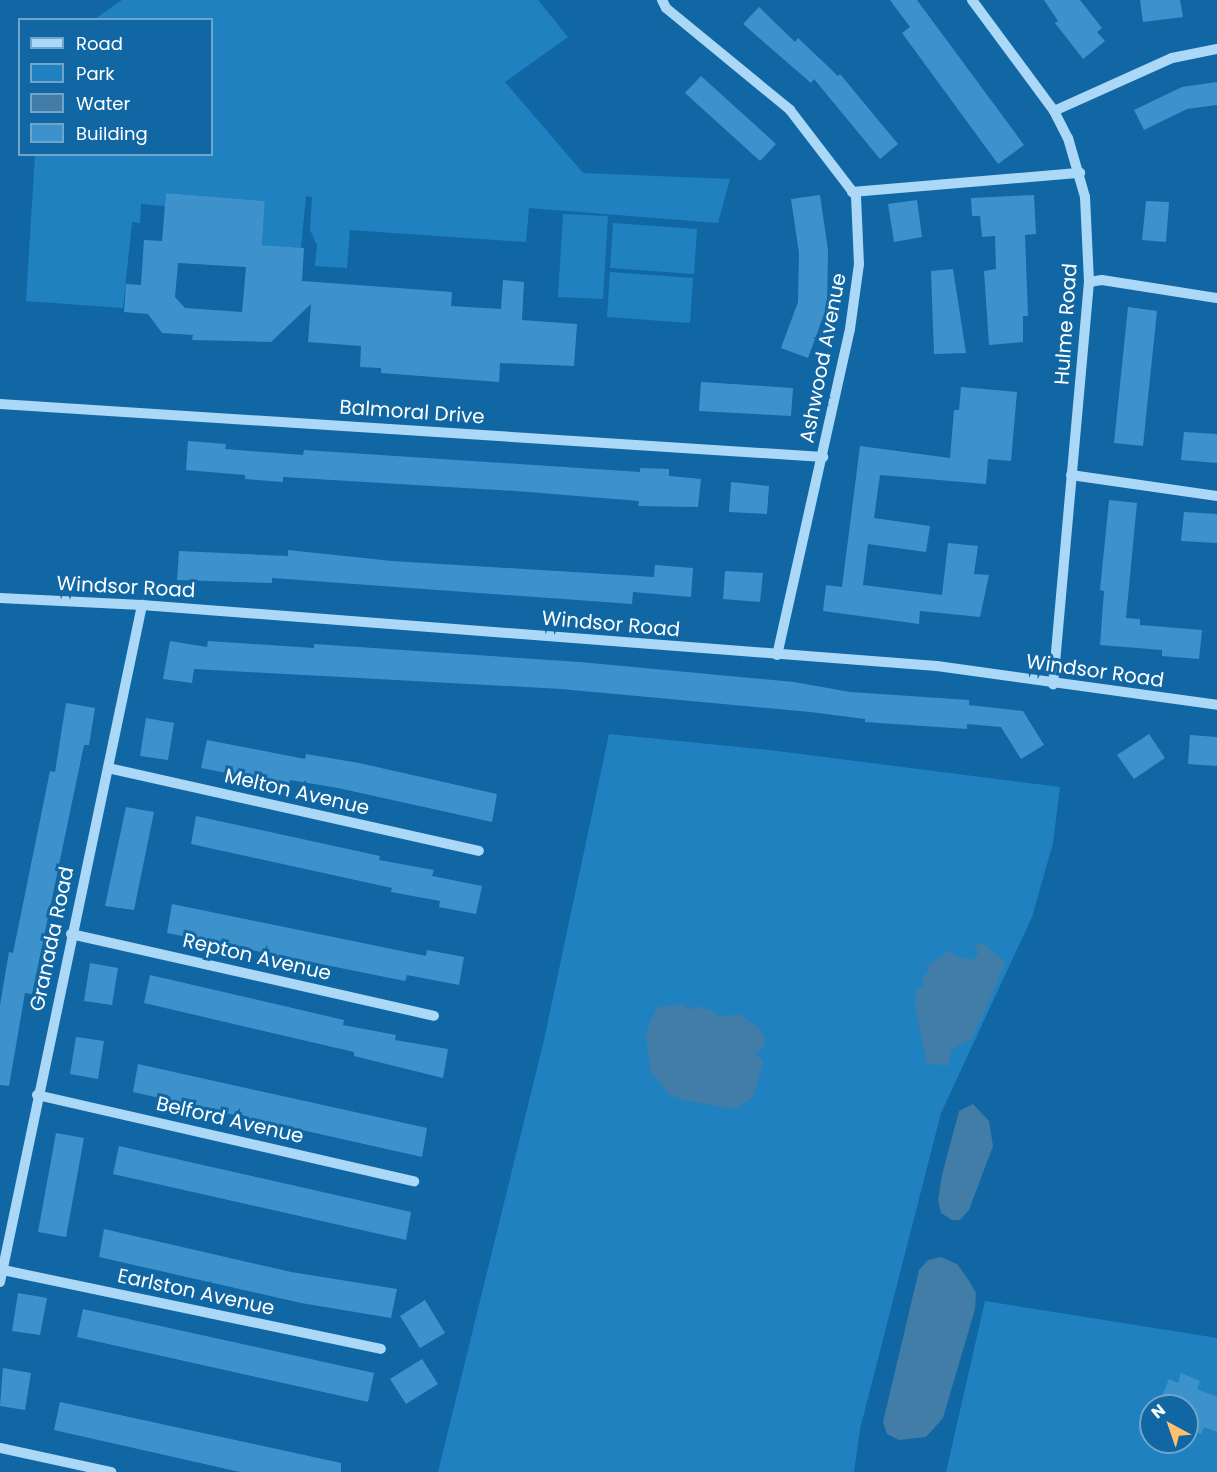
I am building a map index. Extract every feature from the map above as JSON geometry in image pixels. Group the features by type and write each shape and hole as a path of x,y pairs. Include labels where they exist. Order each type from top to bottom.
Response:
{"street":[{"name":"Ashwood Avenue","path":"662,0 666,8 790,110 856,196 859,264 850,329 777,655"},
{"name":"Hulme Road","path":"972,0 1054,111 1080,173 1087,220 1089,282 1053,684"},
{"path":"1054,111 1163,61 1217,50"},
{"path":"852,192 1080,173"},
{"path":"1089,282 1102,280 1217,298"},
{"name":"Balmoral Drive","path":"0,404 823,457"},
{"path":"1071,476 1217,496"},
{"name":"Windsor Road","path":"0,598 142,605 937,666 1053,684 1217,705"},
{"name":"Granada Road","path":"0,1282 37,1095 142,605"},
{"name":"Melton Avenue","path":"108,768 479,851"},
{"name":"Repton Avenue","path":"71,934 434,1016"},
{"name":"Belford Avenue","path":"37,1095 414,1181"},
{"name":"Earlston Avenue","path":"3,1270 381,1349"},
{"path":"0,1448 111,1472"}],"green space":[{"path":"122,0 538,0 568,37 505,82 583,173 730,179 718,223 529,208 526,242 350,230 347,268 315,266 317,245 310,230 312,197 306,196 301,248 262,245 265,201 166,193 165,206 141,204 140,223 132,222 123,308 26,301 35,156 213,156 213,18 96,18"},
{"path":"563,214 608,216 603,299 558,297"},
{"path":"613,223 697,229 694,274 610,268"},
{"path":"610,272 693,278 690,323 607,317"},
{"path":"609,734 769,750 1060,787 1053,843 1032,917 941,1113 860,1429 854,1472 438,1472 544,1040"},
{"path":"985,1301 1217,1338 1217,1472 946,1472"}],"water":[{"path":"981,942 1005,962 993,993 972,1038 951,1050 948,1066 927,1063 915,1006 917,988 924,986 922,978 930,970 926,967 950,950 955,956 973,960 979,952 974,946"},
{"path":"683,1004 689,1010 697,1006 713,1011 720,1017 739,1014 760,1029 765,1038 763,1048 755,1054 763,1062 754,1094 748,1101 734,1109 684,1100 670,1095 651,1072 646,1037 650,1021 658,1007"},
{"path":"973,1104 989,1121 993,1146 969,1210 960,1220 952,1220 941,1213 938,1200 942,1175 959,1111"},
{"path":"941,1257 957,1264 968,1279 976,1293 975,1309 943,1418 926,1437 899,1440 887,1434 883,1422 919,1270 928,1260"}],"building":[{"path":"890,0 917,0 1024,145 998,164 902,33 910,27"},
{"path":"1044,0 1080,0 1102,28 1097,32 1105,41 1083,59 1055,23 1058,21"},
{"path":"1140,0 1180,0 1183,17 1143,22"},
{"path":"759,7 795,42 798,38 838,76 840,74 898,144 880,159 814,79 811,83 743,24"},
{"path":"701,76 776,144 760,161 685,93"},
{"path":"1217,82 1217,105 1187,109 1144,130 1134,110 1182,87"},
{"path":"166,193 265,201 262,245 304,248 302,281 452,292 451,306 501,309 503,280 524,282 522,320 577,324 574,366 500,363 499,382 381,373 381,368 360,367 361,346 308,342 311,304 271,342 192,340 193,335 162,333 148,314 124,312 126,284 141,285 144,240 162,241","holes":["178,263 246,267 242,312 185,308 175,297"]},
{"path":"820,195 828,250 827,306 808,358 781,348 798,302 799,253 791,199"},
{"path":"1034,195 1036,234 1025,235 1028,316 1023,316 1023,342 989,345 984,271 996,269 995,236 982,237 980,216 972,216 971,198"},
{"path":"917,200 922,237 894,242 888,204"},
{"path":"1146,201 1169,202 1166,242 1142,240"},
{"path":"953,269 966,353 934,354 931,271"},
{"path":"1128,307 1157,311 1143,446 1114,443"},
{"path":"701,382 793,388 791,416 699,411"},
{"path":"961,387 1017,392 1011,461 988,459 986,484 880,475 874,518 930,526 926,552 868,544 863,585 942,595 948,543 978,546 974,574 989,575 980,617 920,611 919,624 823,611 826,585 842,587 860,446 950,458 954,410 959,410"},
{"path":"1184,432 1217,434 1217,463 1181,460"},
{"path":"188,441 226,444 225,449 303,455 304,450 640,472 640,468 669,469 669,476 701,479 698,507 638,506 639,501 516,491 283,477 283,482 245,479 245,475 186,470"},
{"path":"731,482 769,486 767,514 729,512"},
{"path":"1109,500 1137,503 1126,618 1140,619 1140,625 1202,630 1199,659 1162,656 1162,650 1100,645 1104,591 1100,590"},
{"path":"1184,512 1217,514 1217,543 1181,541"},
{"path":"288,550 392,561 654,577 655,565 693,568 691,597 633,592 632,604 272,578 272,583 177,580 179,551 288,556"},
{"path":"725,571 763,573 760,602 723,599"},
{"path":"170,641 207,647 208,641 314,648 314,644 580,662 794,682 850,692 969,700 969,705 1023,711 1044,745 1021,759 1001,727 967,724 967,729 865,722 865,719 810,712 561,689 194,669 192,683 163,679"},
{"path":"66,703 95,708 89,745 84,745 32,994 25,993 9,1086 0,1085 0,1005 9,952 13,953 50,771 55,772"},
{"path":"146,718 174,723 168,760 140,756"},
{"path":"1149,734 1165,758 1134,779 1117,755"},
{"path":"1190,735 1217,737 1217,766 1188,764"},
{"path":"207,740 305,759 306,754 359,763 497,794 492,822 338,788 290,780 289,785 201,768"},
{"path":"126,807 154,812 134,910 105,906"},
{"path":"196,816 380,856 379,860 434,870 432,876 482,886 476,914 439,907 440,901 391,892 392,888 191,844"},
{"path":"172,904 426,956 427,950 464,957 459,985 407,975 405,981 167,933"},
{"path":"90,963 118,968 112,1005 84,1001"},
{"path":"150,975 344,1020 343,1025 396,1035 395,1040 448,1049 443,1078 354,1056 354,1052 144,1003"},
{"path":"76,1037 104,1041 98,1079 70,1074"},
{"path":"138,1064 427,1128 422,1157 133,1092"},
{"path":"56,1133 84,1138 66,1237 38,1232"},
{"path":"119,1146 411,1212 406,1240 113,1174"},
{"path":"104,1229 291,1272 397,1289 391,1318 301,1303 99,1257"},
{"path":"18,1293 47,1298 40,1335 12,1331"},
{"path":"425,1300 445,1333 420,1348 400,1316"},
{"path":"83,1309 374,1373 368,1402 77,1337"},
{"path":"422,1359 438,1384 406,1404 390,1379"},
{"path":"3,1368 31,1373 25,1410 0,1406"},
{"path":"1181,1373 1200,1381 1197,1389 1217,1397 1217,1432 1204,1427 1201,1434 1199,1433 1199,1394 1163,1394 1169,1379 1178,1383"},
{"path":"60,1402 341,1463 341,1472 240,1472 54,1430"}]}
